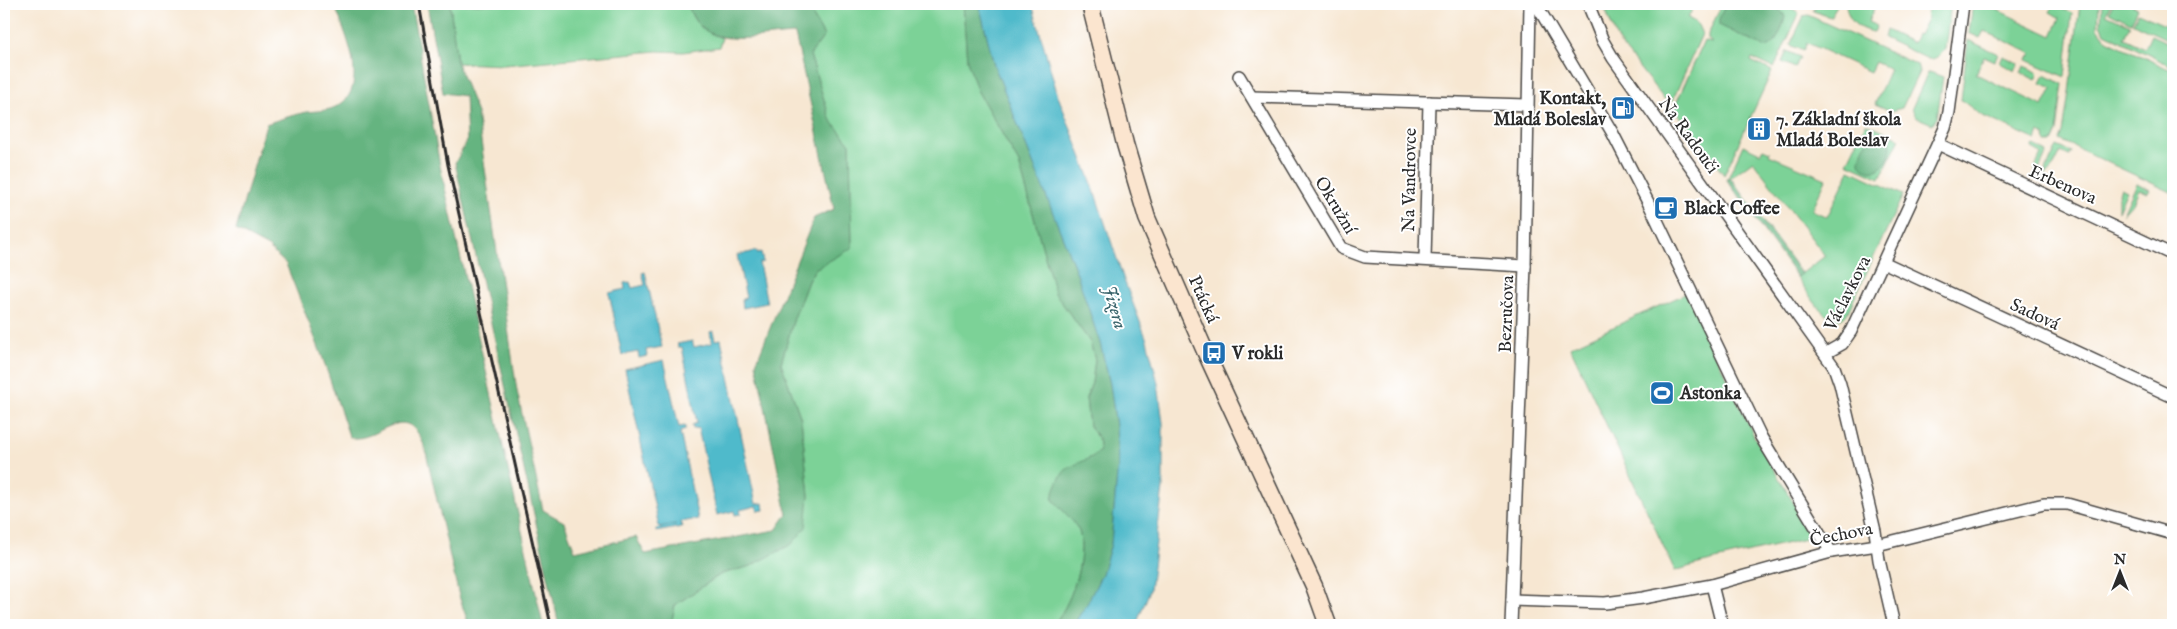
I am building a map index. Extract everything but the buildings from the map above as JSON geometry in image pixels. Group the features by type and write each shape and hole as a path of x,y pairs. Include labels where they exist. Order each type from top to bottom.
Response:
{"street":[{"name":"Ptácká","path":"1090,4 1125,144 1147,218 1233,412 1307,570 1328,625"},
{"name":"Bezručova","path":"1511,625 1526,266 1530,4"},
{"path":"1536,4 1616,141 1651,208 1761,437 1831,552"},
{"name":"Na Radouči","path":"1588,4 1603,41 1613,58 1826,353"},
{"name":"Václavkova","path":"1894,625 1840,384 1834,367 1826,353 1846,339 1949,117 1963,4"},
{"name":"Okružní","path":"1239,76 1341,248 1365,257 1526,266"},
{"path":"1252,97 1527,105"},
{"name":"Na Vandrovce","path":"1425,260 1428,102"},
{"name":"Erbenova","path":"1938,144 2173,255"},
{"name":"Sadová","path":"1883,262 2173,397"},
{"name":"Čechova","path":"1512,600 1605,603 1643,598 1712,584 1831,552 1877,545 2044,504 2067,504 2173,534"},
{"path":"1712,584 1722,625"}],"green space":[{"path":"1752,3 1776,5 1794,10 1799,14 1774,68 1752,58 1751,61 1772,71 1724,175 1674,108 1704,41 1712,43 1708,39 1708,34 1722,4"},
{"path":"334,4 411,4 440,166 543,625 469,625 459,596 425,448 418,433 410,425 402,423 363,437 352,438 349,436 322,356 286,264 268,247 236,230 266,124 302,113 330,109 344,102 351,91 354,77 353,62"},
{"path":"427,4 450,4 457,63 477,113 517,391 543,510 564,522 575,551 636,537 645,554 776,530 787,514 756,363 814,218 834,209 795,34 748,38 718,36 705,30 695,20 688,4 806,4 824,36 810,55 830,119 850,144 852,248 815,269 808,281 794,318 781,363 801,419 809,496 806,527 792,544 751,566 721,574 675,605 671,625 559,625 455,163 467,141 465,96 443,93"},
{"path":"450,4 688,4 693,17 700,26 709,33 722,38 719,47 683,52 657,51 504,65 457,63"},
{"path":"806,4 963,4 967,60 977,90 1019,163 1055,293 1090,342 1095,360 1092,383 1086,398 1089,426 1098,438 1100,451 1092,458 1067,469 1052,498 1079,531 1081,554 1076,581 1071,594 1059,617 1052,625 671,625 675,605 721,574 751,566 809,496 801,419 781,363 794,318 808,281 815,269 852,247 850,144 830,119 810,55 824,36"},
{"path":"963,4 979,4 994,65 1076,271 1100,343 1110,384 1116,426 1118,463 1111,544 1102,574 1087,604 1073,625 1052,625 1065,607 1076,581 1081,554 1081,542 1077,527 1052,498 1058,482 1067,469 1100,451 1098,438 1089,426 1086,398 1092,383 1095,360 1090,342 1055,293 1019,163 977,90 967,60"},
{"path":"1603,4 1695,4 1688,18 1697,23 1702,34 1671,104 1666,98 1664,99 1618,41"},
{"path":"1726,4 1760,4 1776,8 1785,17 1776,40 1769,46 1764,47 1719,25 1719,19"},
{"path":"1817,4 1838,4 1830,17 1813,11"},
{"path":"1846,4 1876,4 1868,22 1877,26 1874,32 1863,29 1854,23 1849,15"},
{"path":"1931,4 1951,4 1945,49 1938,57 1928,59 1884,38 1886,30 1913,43 1928,17 1926,15"},
{"path":"1973,4 1985,4 2052,36 2060,18 2050,12 2053,5 2072,13 2065,77 2027,60 2031,53 1984,31 1980,38 1969,33"},
{"path":"2080,4 2099,4 2098,28 2107,40 2173,71 2173,193 2060,140 2063,133"},
{"path":"2102,4 2111,4 2106,14 2130,25 2124,38 2145,48 2151,35 2173,45 2173,67 2105,33 2101,24"},
{"path":"2113,4 2129,4 2138,8 2131,23 2109,12"},
{"path":"2138,13 2169,27 2173,19 2173,42 2133,23"},
{"path":"1808,15 1917,65 1919,72 1902,108 1891,111 1875,104 1890,69 1875,62 1870,72 1807,43 1803,51 1790,45 1804,16"},
{"path":"1968,40 1998,54 1995,61 1984,56 1976,74 2043,106 2052,88 2041,83 2045,75 2063,84 2057,132 2052,143 2046,143 2045,135 2039,132 2036,140 1981,115 1961,100"},
{"path":"1787,51 1800,57 1795,68 1782,62"},
{"path":"2003,56 2019,63 2015,71 2000,63"},
{"path":"2024,66 2039,73 2036,80 2021,73"},
{"path":"1930,72 1943,77 1937,118 1932,124 1916,117 1912,108 1927,74"},
{"path":"1866,123 1900,138 1880,178 1847,163"},
{"path":"1882,133 1888,138 1891,146 1890,154 1881,167 1867,170 1860,164 1863,149 1869,140"},
{"path":"1743,145 1760,153 1763,149 1770,152 1769,155 1826,179 1812,210 1827,217 1850,170 1903,195 1847,314 1841,319 1834,319 1819,308 1797,277 1825,256 1753,161 1727,180"},
{"path":"2034,146 2047,152 2036,176 2035,168 2041,154 2032,149"},
{"path":"2057,146 2071,152 2069,156 2061,152 2054,166 2042,179"},
{"path":"1730,177 1802,274 1797,277 1727,180"},
{"path":"2137,183 2150,190 2148,193 2139,189 2133,203 2123,214"},
{"path":"2121,188 2127,191 2118,211 2118,196"},
{"name":"Astonka","path":"1687,293 1755,438 1814,537 1675,571 1570,347"}],"water":[{"name":"Jizera","path":"979,4 1032,4 1058,96 1092,184 1124,280 1147,340 1158,383 1163,423 1163,488 1150,590 1136,625 1073,625 1087,604 1102,574 1111,544 1118,463 1116,426 1110,384 1100,343 1076,271 994,65"},
{"path":"757,251 757,253 761,252 763,262 759,263 767,303 743,308 742,299 746,298 737,255"},
{"path":"645,272 662,347 646,350 647,356 639,358 638,352 622,355 609,293 625,289 624,283 630,282 632,288 645,285 642,273"},
{"path":"713,331 715,340 721,339 756,504 763,503 764,510 758,511 756,506 740,510 741,514 735,515 734,511 717,515 698,428 693,429 692,425 697,423 682,347 678,347 677,344 692,341 694,347 712,343 710,332"},
{"path":"664,360 679,427 685,426 685,430 680,432 698,519 681,522 682,527 656,532 656,529 676,524 659,527 625,369"}],"railway":[{"path":"419,4 448,165 551,625"}],"place":[{"name":"Kontakt, Mladá Boleslav","path":"1623,108"},
{"name":"7. Základní škola Mladá Boleslav","path":"1759,129"},
{"name":"Black Coffee","path":"1666,208"},
{"name":"V rokli","path":"1214,353"},
{"name":"Astonka","path":"1662,393"}]}
